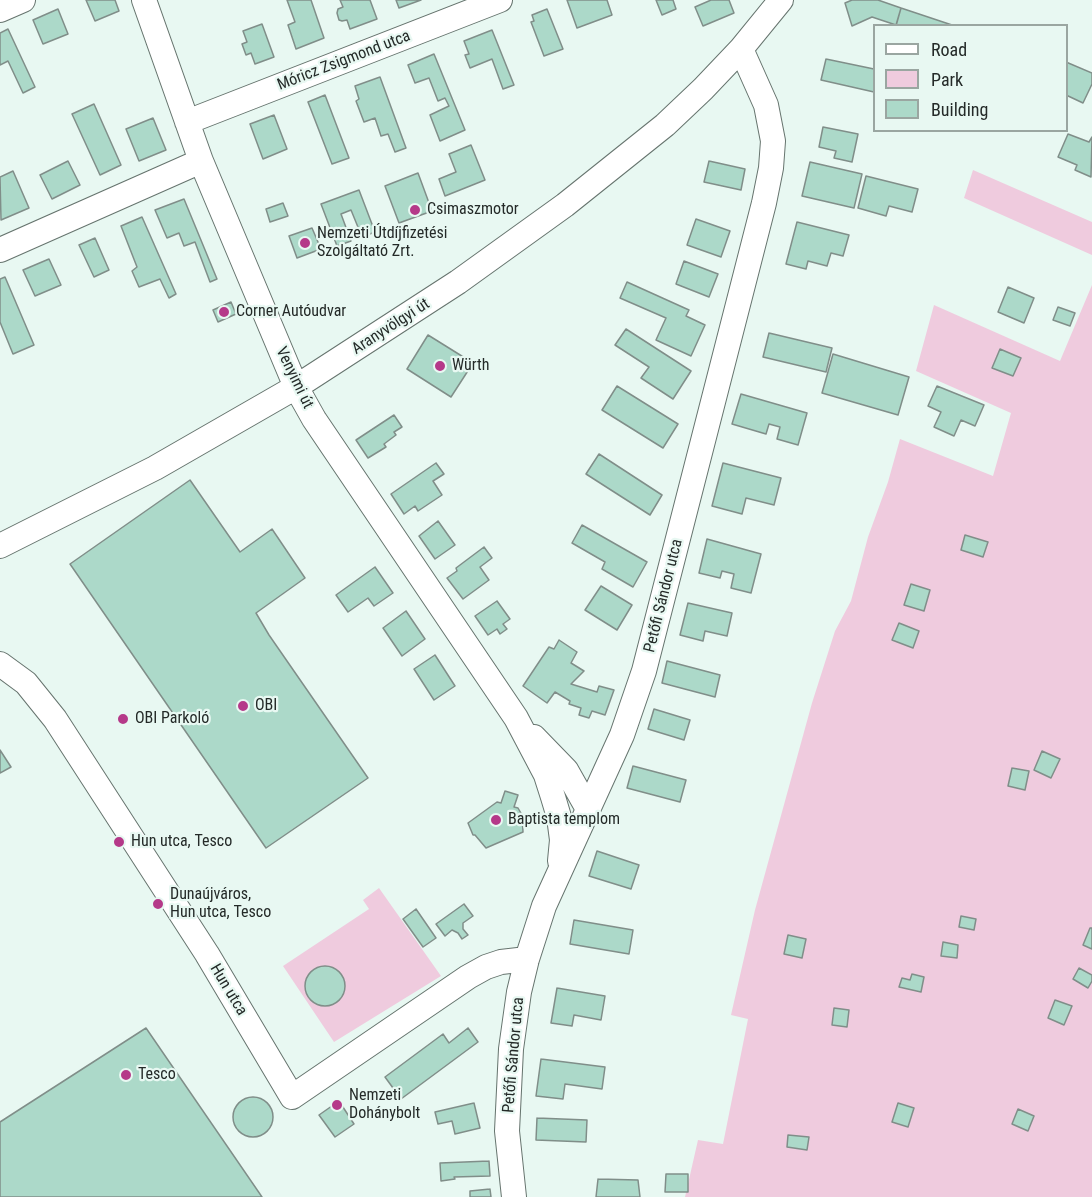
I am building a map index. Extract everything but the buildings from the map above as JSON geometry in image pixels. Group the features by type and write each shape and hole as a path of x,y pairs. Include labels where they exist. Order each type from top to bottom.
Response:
{"street":[{"path":"0,10 23,0"},
{"name":"Venyimi út","path":"144,0 201,161 296,387 317,424 516,718 546,775 559,817 562,840 558,875"},
{"name":"Móricz Zsigmond utca","path":"187,122 500,0"},
{"path":"741,49 781,0"},
{"name":"Aranyvölgyi út","path":"0,546 155,468 296,387 458,282 565,205 665,125 741,49"},
{"name":"Petőfi Sándor utca","path":"514,1197 507,1131 511,1049 519,992 527,959 544,906 622,735 644,671 771,168 772,141 766,105 741,49"},
{"path":"0,250 201,161"},
{"name":"Hun utca","path":"0,664 26,683 55,719 207,954 292,1097 468,977 501,962 527,959"},
{"name":"Venyimi út","path":"516,718 566,770 588,809"}],"green space":[{"path":"973,170 1092,222 1092,255 964,198"},
{"path":"1092,285 1092,1197 685,1197 698,1140 723,1144 748,1019 731,1015 755,910 812,703 835,631 851,601 868,537 888,482 900,439 993,476 1011,413 916,371 934,305 1060,361"},
{"path":"379,888 441,976 334,1042 283,966 369,909 363,900"}],"place":[{"name":"Csimaszmotor","path":"415,210"},
{"name":"Nemzeti Útdíjfizetési Szolgáltató Zrt.","path":"305,243"},
{"name":"Corner Autóudvar","path":"224,312"},
{"name":"Würth","path":"440,366"},
{"name":"OBI","path":"243,706"},
{"name":"OBI Parkoló","path":"123,719"},
{"name":"Baptista templom","path":"496,820"},
{"name":"Hun utca, Tesco","path":"119,842"},
{"name":"Dunaújváros, Hun utca, Tesco","path":"158,904"},
{"name":"Tesco","path":"126,1075"},
{"name":"Nemzeti Dohánybolt","path":"337,1105"}]}
